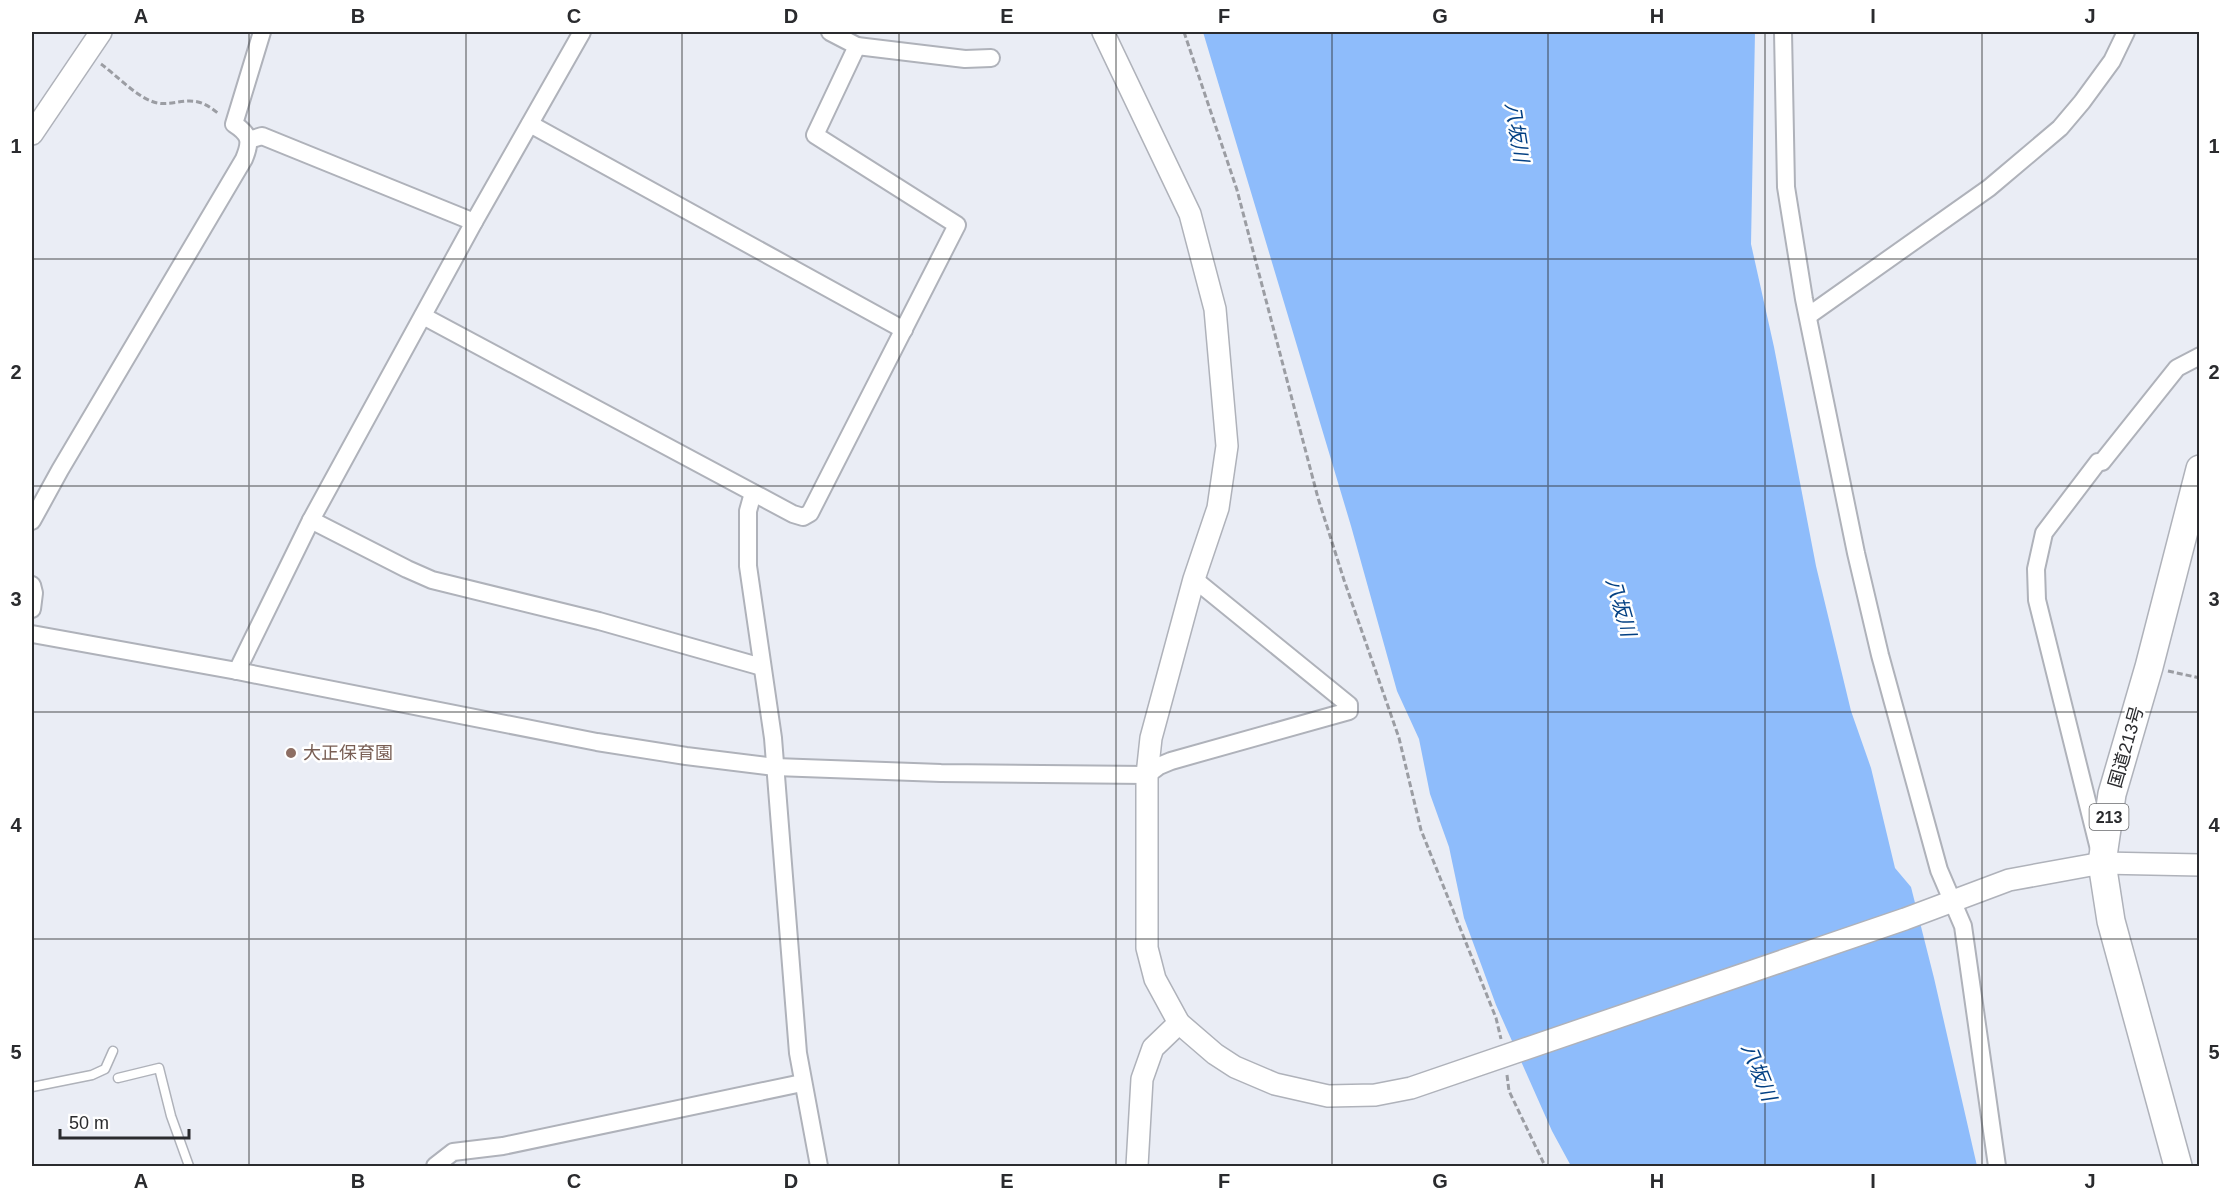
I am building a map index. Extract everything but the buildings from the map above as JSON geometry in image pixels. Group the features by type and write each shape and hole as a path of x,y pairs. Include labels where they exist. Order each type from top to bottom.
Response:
{"highway":[{"name":"国道213号","path":"2178,1167 2111,921 2102,863 2112,794 2149,667 2199,470"}],"street":[{"path":"32,134 101,32"},
{"path":"32,521 244,159 249,141 242,129 234,124 262,32"},
{"path":"237,671 311,520 474,222 582,32"},
{"path":"830,32 857,46 965,59 991,58"},
{"path":"1103,32 1190,214 1215,309 1227,446 1218,508 1194,579 1151,738 1147,775 1147,948 1155,979 1179,1023 1215,1054 1235,1067 1275,1084 1328,1096 1375,1095 1411,1088 1952,902 2009,880 2102,863 2199,865"},
{"path":"1783,32 1786,187 1808,316 1880,655 1939,870 1963,926 1997,1167"},
{"path":"1808,316 1989,188 2060,128 2112,61 2126,32"},
{"path":"423,316 793,514 802,517 810,513 957,225 814,135 857,46"},
{"path":"530,124 904,330"},
{"path":"249,141 262,136 474,222"},
{"path":"2102,863 2037,600 2036,569 2044,533 2098,462 2102,462 2177,368 2199,356"},
{"path":"753,493 748,511 748,566 771,720 793,1012 802,1083 819,1167"},
{"path":"311,520 432,580 599,621 762,667"},
{"path":"32,634 237,671 597,742 775,767 941,773 1147,775 1170,761 1349,711 1349,705 1194,579"},
{"path":"32,585 34,593 32,609"},
{"path":"1137,1167 1142,1079 1153,1048 1179,1023"},
{"path":"435,1167 453,1152 503,1146 802,1083"}],"lane":[{"path":"32,1088 105,1070 114,1051"},
{"path":"118,1078 159,1068 171,1116 189,1167"}],"path":[{"path":"1185,32 1250,234 1273,332 1318,498 1399,738 1424,838 1496,1018 1505,1055 1509,1091 1545,1167"},
{"path":"88,54 150,101 166,104 197,101 234,124"},
{"path":"2149,667 2199,678"}],"water":[{"name":"八坂川","path":"1203,32 1755,32 1751,244 1774,347 1816,566 1851,711 1871,768 1895,868 1911,887 1977,1166 1571,1166 1552,1131 1496,1005 1464,918 1449,847 1430,794 1419,739 1397,691 1351,526"}],"place":[{"name":"大正保育園","path":"291,753"}]}
